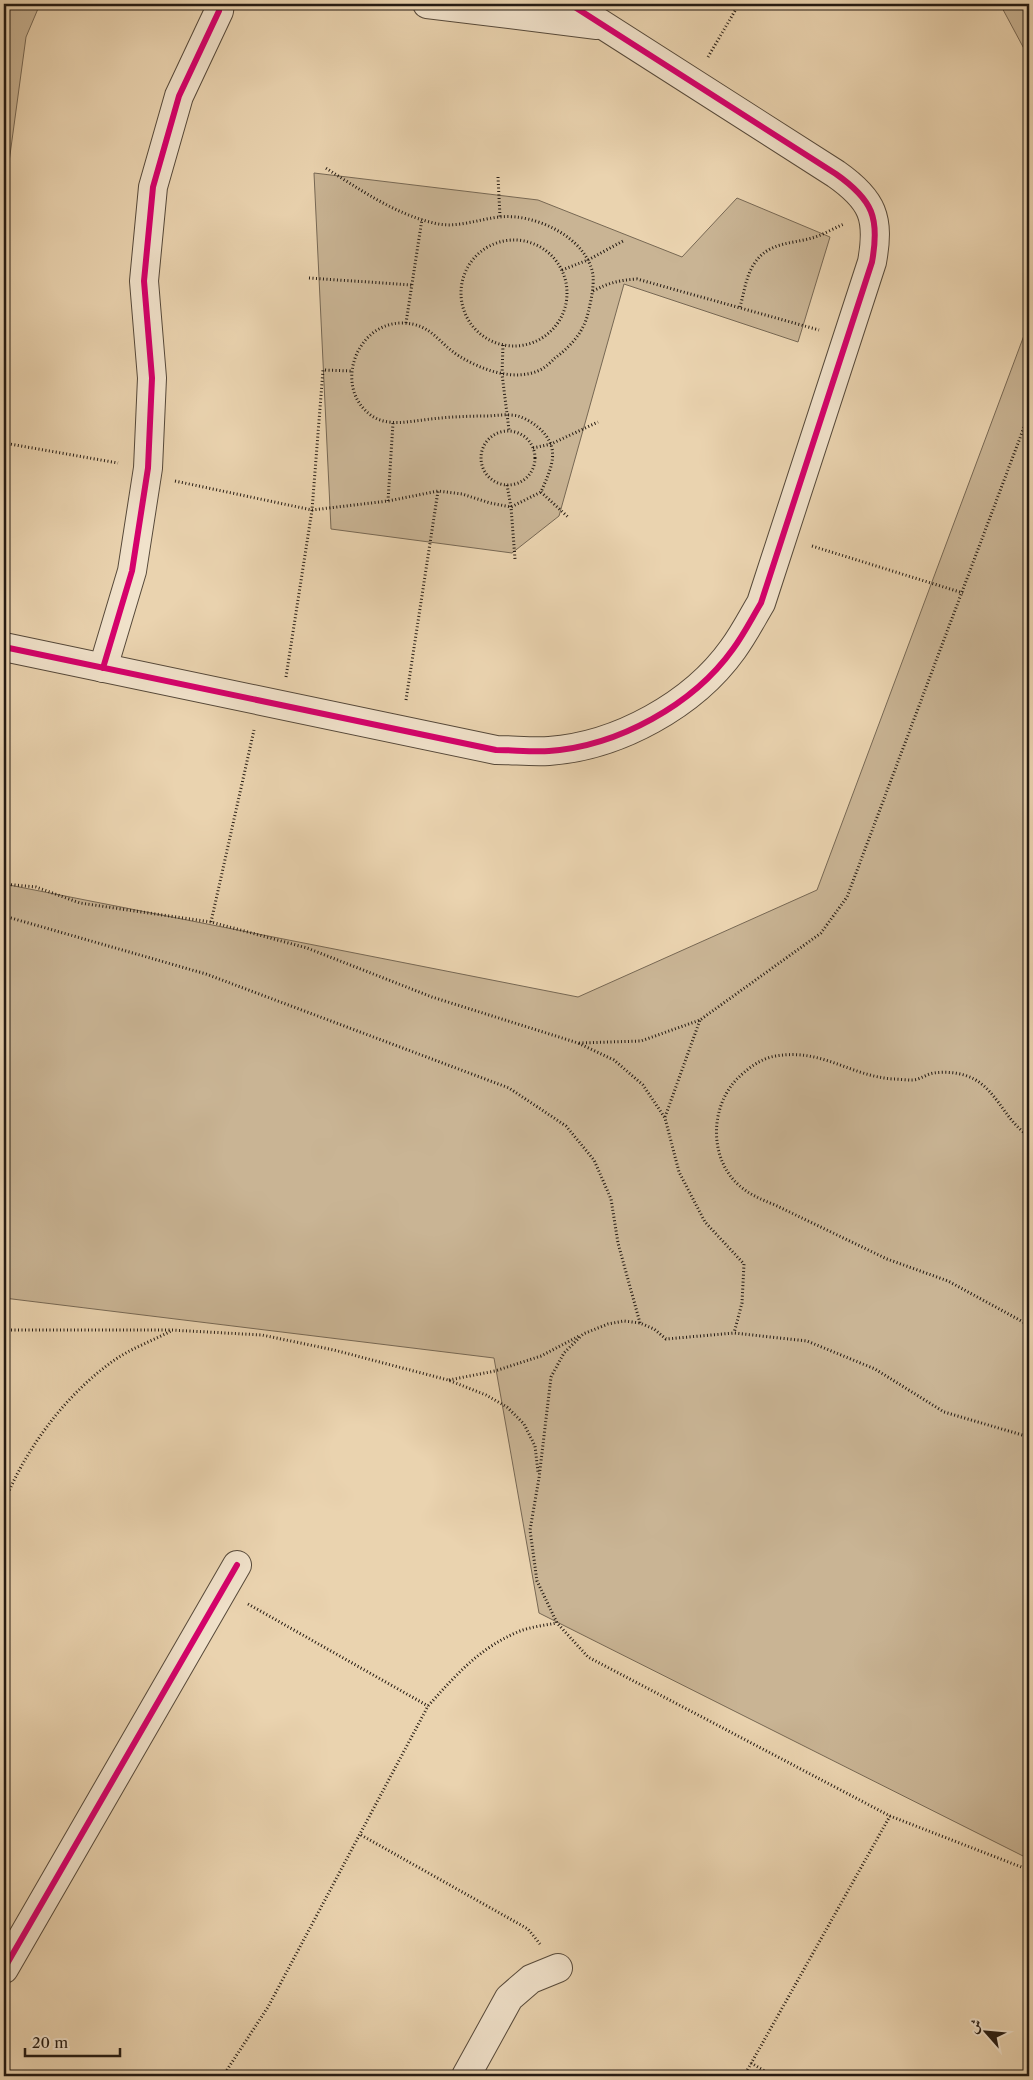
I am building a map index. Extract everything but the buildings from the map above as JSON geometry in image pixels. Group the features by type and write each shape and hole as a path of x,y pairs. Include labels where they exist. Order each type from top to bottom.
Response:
{"street":[{"path":"426,4 604,26"},
{"path":"4,647 496,750 550,751 602,741 652,720 696,689 733,649 761,603 872,262 877,236 871,211 857,189 570,4"},
{"path":"102,668 132,571 148,472 152,378 144,281 153,187 179,96 223,6"},
{"path":"4,1969 237,1565"},
{"path":"466,2076 509,1998 531,1979 550,1971"}],"path":[{"path":"694,83 739,4"},
{"path":"4,442 148,472 312,510 388,501 438,491 462,494 490,503 511,506 541,492 552,467 553,455 551,444 546,434 533,423 518,416 507,415 450,417 393,423 383,422 371,416 362,406 352,384 351,371 357,352 365,340 376,330 389,324 406,323 423,328 437,336 458,355 502,374 523,375 541,369 565,351 579,335 588,316 593,275 588,260 579,247 541,222 520,217 500,217 462,224 435,224 405,213 363,192 324,167"},
{"path":"498,177 500,217"},
{"path":"740,308 749,274 763,254 773,247 785,243 814,238 871,211"},
{"path":"406,323 422,219"},
{"path":"512,240 528,241 554,257 562,270 567,298 563,313 556,325 545,336 518,346 503,345 489,339 476,330 467,318 462,304 461,288 465,273 473,260 484,249 498,242 512,240"},
{"path":"562,270 588,260 623,241"},
{"path":"309,278 412,285"},
{"path":"592,292 614,282 637,279 848,338"},
{"path":"503,345 502,374 510,430"},
{"path":"211,922 271,703 312,510 323,370 351,371"},
{"path":"578,1043 641,1040 700,1020 821,933 847,897 1029,414"},
{"path":"533,448 551,444 598,422"},
{"path":"388,501 393,423"},
{"path":"510,430 520,432 528,439 533,448 535,459 533,469 517,483 506,485 497,482 488,476 483,467 481,456 483,446 490,437 499,432 510,430"},
{"path":"506,485 511,506 515,559"},
{"path":"401,730 438,491"},
{"path":"541,492 568,517"},
{"path":"783,536 963,593"},
{"path":"4,884 36,887 80,903 211,922 307,948 432,997 578,1043 614,1060 643,1085 665,1118 680,1172 705,1222 744,1264 742,1304 734,1332"},
{"path":"4,916 206,974 509,1088 566,1126 594,1160 611,1199 618,1242 640,1323"},
{"path":"665,1118 700,1020"},
{"path":"1029,1136 1003,1110 991,1092 975,1079 955,1073 934,1073 914,1080 877,1078 830,1060 802,1053 774,1056 748,1068 728,1088 719,1109 716,1130 719,1152 727,1171 740,1186 756,1198 775,1205 887,1259 948,1281 1025,1323 1029,1328"},
{"path":"448,1380 495,1372 541,1356 583,1334 608,1324 624,1321 640,1323 654,1329 666,1339 734,1332 807,1341 875,1369 944,1412 1029,1437"},
{"path":"4,1330 171,1330 262,1334 334,1350 448,1380 507,1407 524,1424 535,1446 539,1478"},
{"path":"4,1503 35,1441 73,1395 119,1358 171,1330"},
{"path":"583,1334 564,1353 551,1377 539,1478 530,1530 537,1581 557,1622 588,1657 890,1816 1029,1870"},
{"path":"4,1448 8,1493"},
{"path":"223,1590 428,1706"},
{"path":"223,2076 268,2008 428,1706 460,1670 488,1646 521,1630 557,1622"},
{"path":"744,2076 890,1816"},
{"path":"361,1835 528,1929 537,1938 542,1949 544,1961 550,1971"},
{"path":"751,2064 773,2076"}],"shaded area":[{"path":"4,4 40,4 26,37 4,199"},
{"path":"1000,4 1029,4 1029,58"},
{"path":"314,173 538,200 682,257 737,198 830,237 798,342 624,284 559,516 512,553 331,529"},
{"path":"1029,322 1029,1859 539,1613 494,1358 4,1298 4,884 578,997 817,890"}],"cycle path":[{"path":"103,668 132,571 148,468 152,378 144,281 153,187 179,96 219,11 220,4"},
{"path":"4,647 496,750 549,751 601,741 652,719 675,705 697,688 716,669 733,649 761,603 872,262 875,233 874,222 866,202 848,183 836,174 570,4"},
{"path":"4,1969 237,1565"}]}
